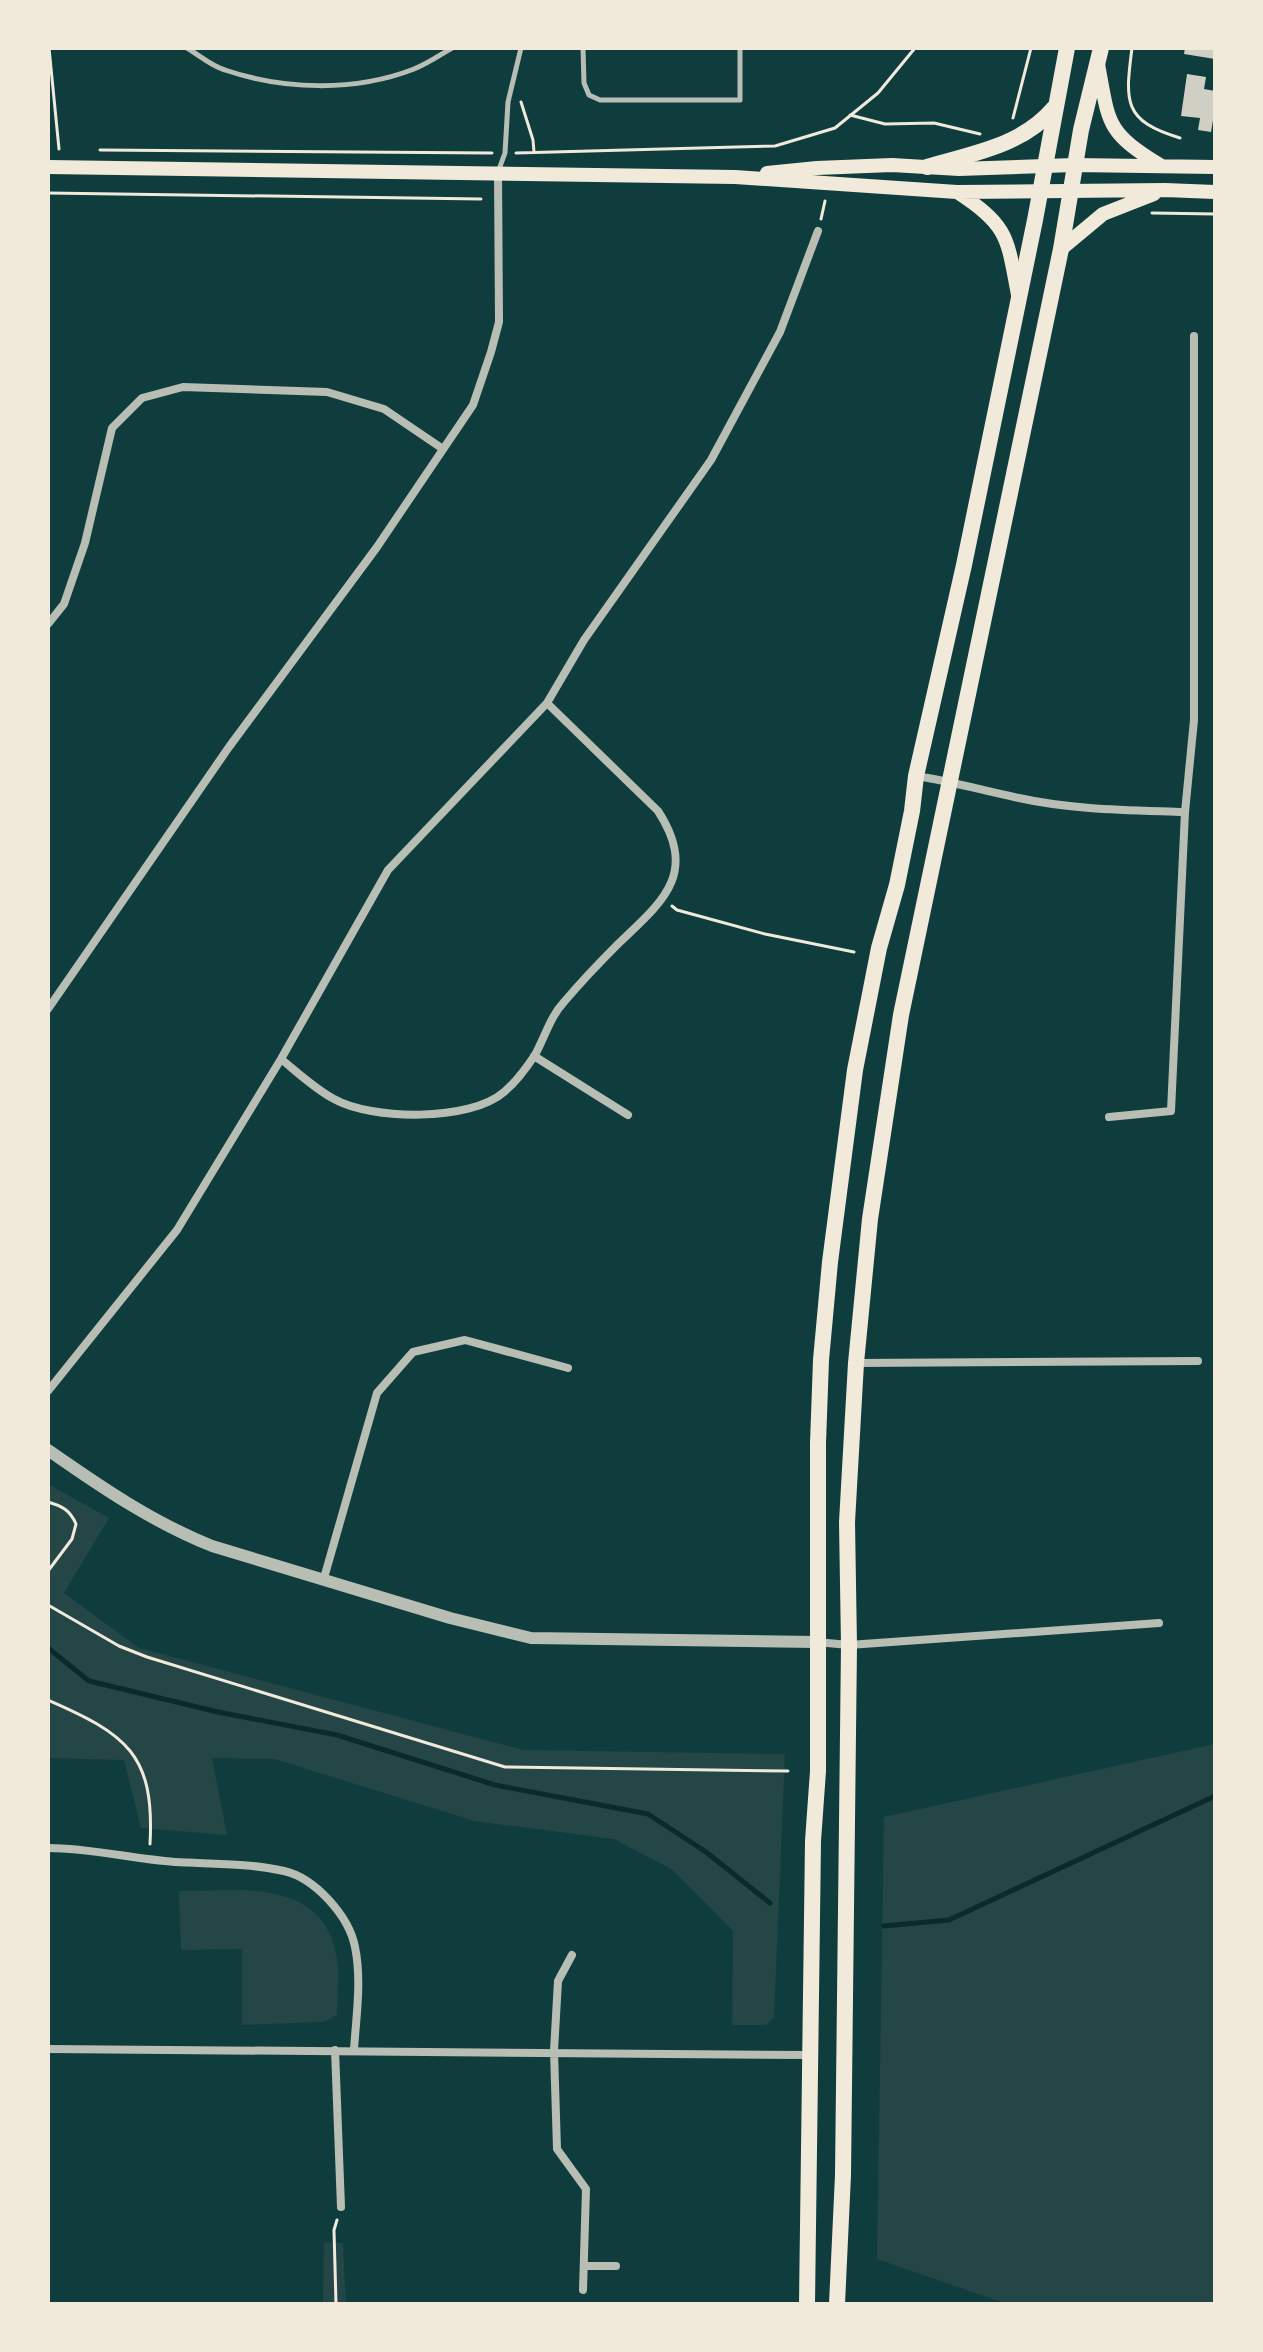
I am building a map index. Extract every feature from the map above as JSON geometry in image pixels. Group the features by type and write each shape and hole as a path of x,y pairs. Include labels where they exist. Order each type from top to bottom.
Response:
{"main road":[{"path":"807,2304 813,1841 818,1771 816,1642 821,1360 836,1211 855,1070 879,948 903,855 935,680 964,565 1067,48"},
{"path":"837,2304 843,2175 849,1645 847,1522 856,1363 870,1219 901,1015 1061,249 1074,165 1099,56"},
{"path":"1099,56 1112,126 1128,146 1160,165"},
{"path":"927,167 1011,141 1041,124 1055,107"},
{"path":"735,177 817,168 892,165 1215,167"},
{"path":"48,167 735,177 957,192 1215,192"},
{"path":"1061,249 1103,214 1165,190"},
{"path":"957,192 975,204 1002,230 1019,299"}],"street":[{"path":"48,1009 229,747 377,547 473,405 499,322 498,172"},
{"path":"48,1391 177,1230 281,1059 388,870 547,703 584,640 711,460 780,332 818,231"},
{"path":"1109,1117 1171,1111 1185,812 1194,720 1194,336"},
{"path":"48,624 64,604 85,543 112,428 142,398 183,387 327,392 384,409 443,449"},
{"path":"281,1059 333,1099 360,1109 443,1113 486,1103 503,1093 534,1056 561,1005 665,899 675,865 675,849 665,822 658,811 547,703"},
{"path":"916,776 950,781 1020,799 1101,809 1185,812"},
{"path":"534,1056 628,1115"},
{"path":"324,1578 377,1393 413,1352 465,1340 568,1368"},
{"path":"856,1363 1198,1361"},
{"path":"48,1450 115,1498 174,1531 212,1546 450,1618 531,1638 849,1645 1159,1623"},
{"path":"48,1848 78,1848 149,1860 261,1867 287,1872 308,1882 329,1898 355,1945 359,1984 354,2050"},
{"path":"572,1955 558,1981 554,2051 557,2149 586,2189 583,2290"},
{"path":"48,2049 809,2055"},
{"path":"335,2050 341,2207"},
{"path":"584,2266 616,2266"}],"lane":[{"path":"187,48 222,69 294,85 377,80 416,69 452,48"},
{"path":"498,172 505,153 508,102 521,48"},
{"path":"583,48 584,83 589,95 600,100 740,100 740,48"}],"path":[{"path":"49,48 59,149"},
{"path":"1011,123 1031,48"},
{"path":"1132,48 1127,83 1129,104 1142,121 1159,132 1180,138"},
{"path":"521,101 534,152"},
{"path":"850,115 885,124 934,123 983,134"},
{"path":"48,193 481,199"},
{"path":"818,231 825,201"},
{"path":"1143,213 1215,214"},
{"path":"665,899 677,910 750,930 854,952"},
{"path":"48,1502 69,1512 76,1524 72,1539 48,1571"},
{"path":"48,1605 119,1646 147,1657 505,1767 788,1771"},
{"path":"48,1700 99,1724 128,1748 140,1765 151,1798 149,1860"},
{"path":"336,2304 334,2230 341,2207"}],"shaded area":[{"path":"48,1484 109,1518 64,1593 139,1648 523,1750 785,1754 774,2018 766,2025 732,2025 733,1931 673,1870 614,1839 474,1821 275,1759 212,1758 227,1835 141,1828 124,1760 48,1758"},
{"path":"1215,1744 1215,2304 1007,2304 877,2259 884,1817"},
{"path":"228,1890 276,1894 298,1901 316,1914 329,1933 337,1959 337,2015 323,2022 242,2025 242,1949 181,1950 179,1891"},
{"path":"324,2242 343,2243 346,2304 323,2304"}],"building":[{"path":"1185,48 1215,48 1215,59 1184,54"},
{"path":"1187,74 1206,77 1204,89 1215,91 1215,121 1211,132 1198,130 1200,118 1181,116"}],"waterway":[{"path":"48,1648 89,1681 218,1712 337,1735 495,1785 648,1814 706,1852 770,1903"},
{"path":"884,1926 949,1920 1215,1796"}]}
